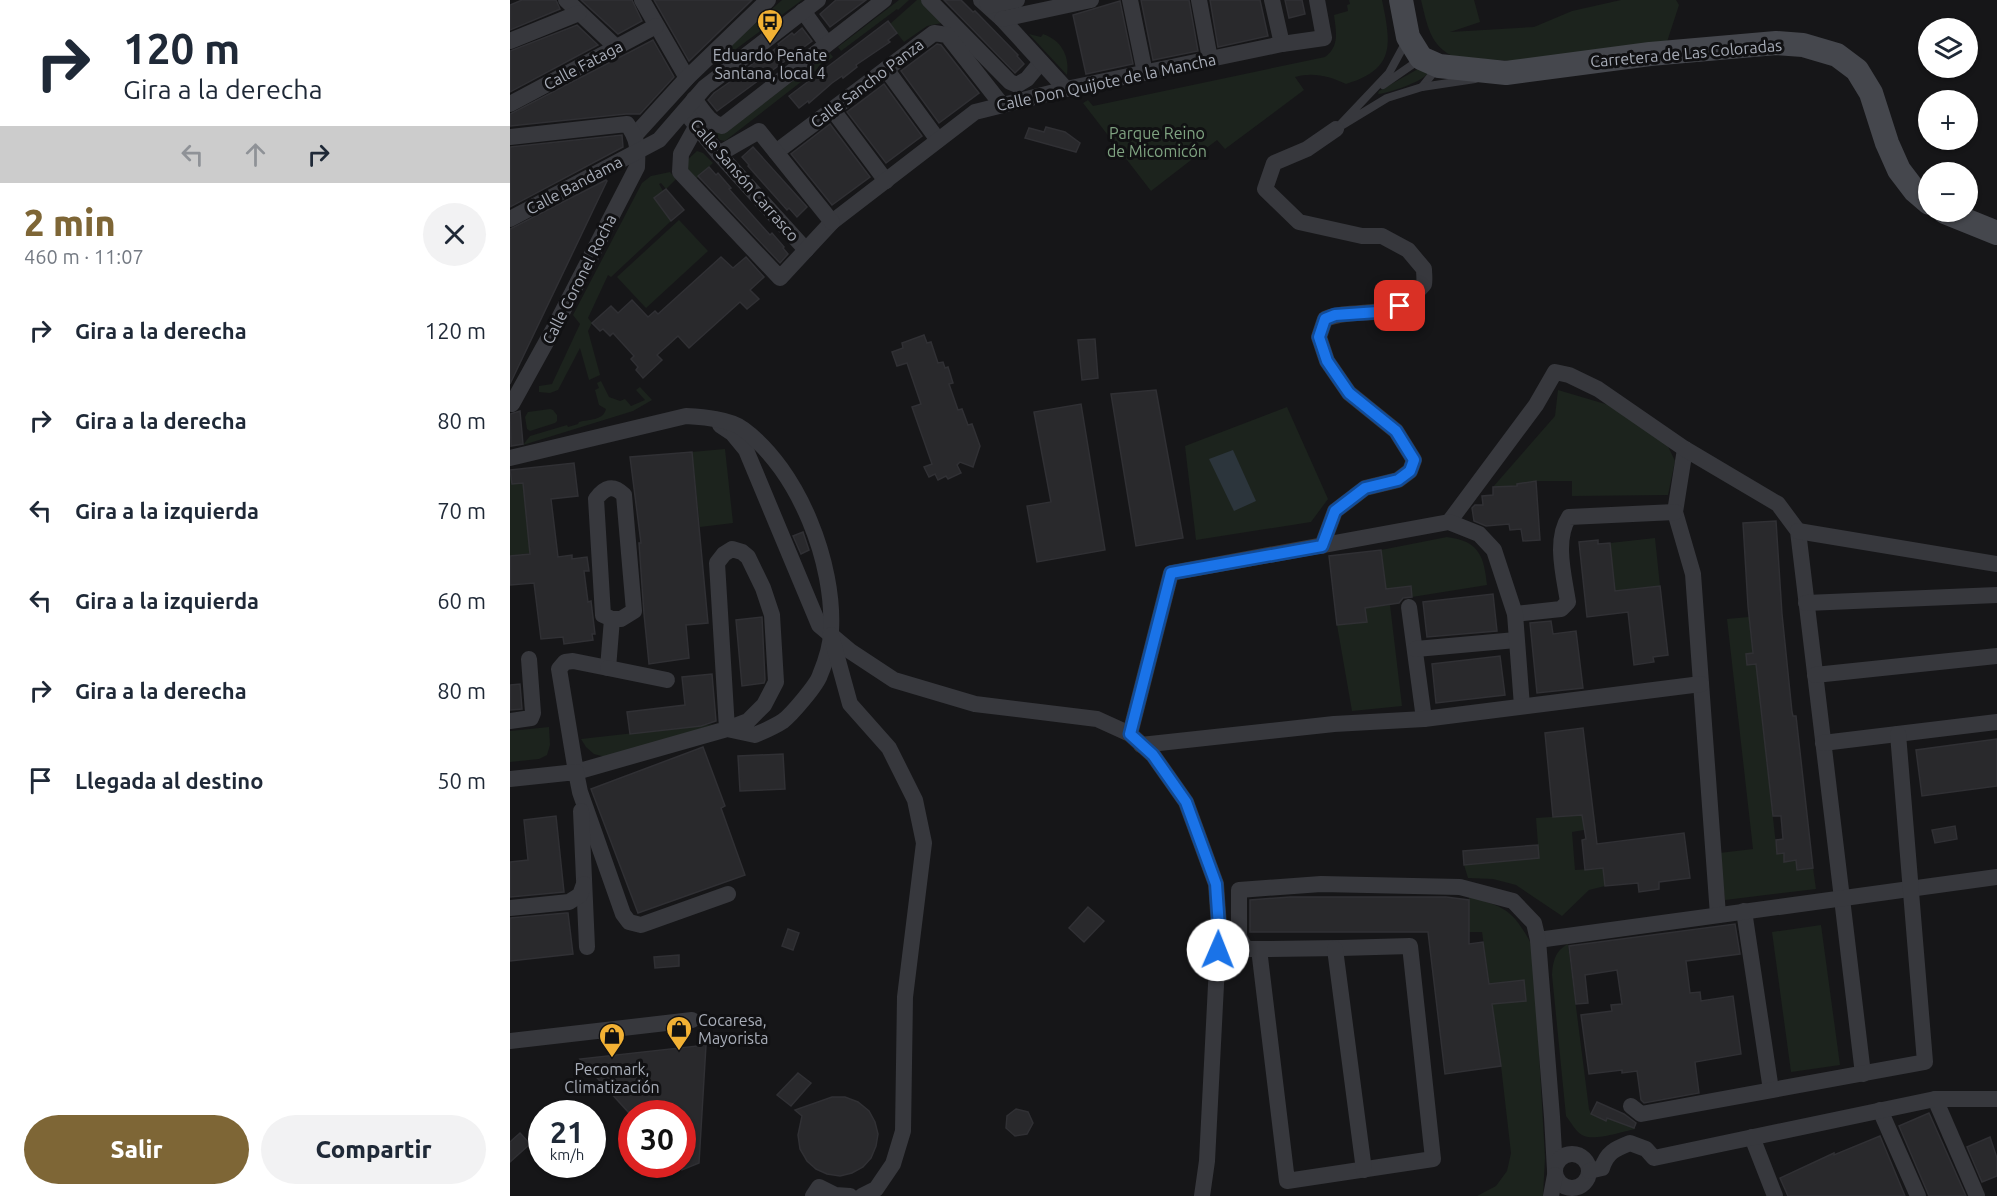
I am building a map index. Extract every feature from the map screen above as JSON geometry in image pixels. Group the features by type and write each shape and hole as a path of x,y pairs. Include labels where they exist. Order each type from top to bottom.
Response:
{"street":[{"path":"566,0 617,48"},
{"path":"642,0 687,78"},
{"name":"Calle Coronel Rocha","path":"511,403 554,328 637,167 636,143 687,78 768,0"},
{"path":"510,137 627,124 636,143 659,140 689,104 728,67 818,0"},
{"path":"689,104 716,125 722,126 884,0"},
{"path":"929,0 1010,82 1017,85 1027,79 1041,62"},
{"path":"985,2 1017,0"},
{"path":"1002,20 1091,0"},
{"path":"1130,0 1145,73"},
{"path":"1199,0 1210,59"},
{"path":"1272,0 1282,44"},
{"name":"Calle Don Quijote de la Mancha","path":"696,127 681,154 680,172 780,278 832,222 975,112 1066,89 1282,44 1324,38 1317,0"},
{"path":"1401,0 1408,37 1430,62"},
{"path":"985,2 1066,89"},
{"path":"803,11 828,44"},
{"path":"510,40 579,13"},
{"name":"Calle Fataga","path":"510,104 656,26"},
{"name":"Calle Sancho Panza","path":"776,152 934,33 947,34 1002,105"},
{"name":"Carretera de Las Coloradas","path":"1430,62 1506,73 1650,54 1776,43 1803,45 1837,55 1857,70 1871,93 1887,143 1899,170 1918,193"},
{"path":"886,69 938,140"},
{"name":"Calle Sansón Carrasco","path":"689,104 696,127 806,250"},
{"path":"832,109 886,181"},
{"path":"1322,546 1335,511 1365,488 1398,480 1410,471 1414,460 1396,431 1349,393 1327,361 1319,337 1325,319 1335,315 1378,312 1408,302 1424,285 1424,269 1408,250 1382,236 1362,236 1299,222 1265,189 1274,163 1307,149 1336,129"},
{"path":"719,154 759,131 832,222"},
{"name":"Calle Bandama","path":"510,219 636,143"},
{"path":"1970,222 1997,233"},
{"path":"1449,522 1536,405 1555,372 1569,375 1598,390 1685,449 1778,504 1798,531 1863,1074"},
{"path":"510,458 686,416 709,418 742,428 772,456 795,491 812,526 827,577 832,612 831,634 820,678 785,720 755,735 727,729"},
{"path":"709,418 732,433 746,450 819,625 850,651 894,680 975,704 1097,719 1136,739 1153,755 1186,802 1216,884 1219,927 1204,1192"},
{"path":"1685,449 1674,512 1693,574 1718,915"},
{"path":"609,487 618,489 624,495 634,611 621,619 612,619 603,615 596,499 603,490 609,487"},
{"path":"1515,614 1561,609 1568,602 1562,554 1562,527 1569,517 1674,512"},
{"path":"1136,739 1171,573 1449,522 1479,534 1494,550 1515,614 1522,706"},
{"path":"1798,531 1997,564 1997,570"},
{"path":"510,779 576,772 727,729 748,721 765,705 776,682 772,615 748,557 732,549 724,554 717,563 727,729"},
{"path":"1806,603 1997,595"},
{"path":"1409,607 1424,719"},
{"path":"608,668 612,619"},
{"path":"831,634 850,704 889,748 915,800 924,843 905,997 903,1131 893,1164 876,1189 862,1196"},
{"path":"1416,649 1516,640"},
{"path":"1815,675 1997,656"},
{"path":"510,721 531,718 534,713 529,658"},
{"path":"666,680 573,661 565,662 559,669 580,792 623,914 629,922 641,925 728,894"},
{"path":"1136,739 1424,719 1701,684"},
{"path":"1823,743 1997,722"},
{"path":"1631,1106 1641,1114 1925,1062 1898,734"},
{"path":"580,792 587,947"},
{"path":"1538,940 1997,877"},
{"path":"510,908 569,902 580,895 584,884"},
{"path":"1259,949 1287,1181 1433,1159 1410,946 1246,949 1239,937 1239,890 1321,884 1461,887 1513,901 1534,923 1538,940 1555,1172 1557,1180 1574,1192 1586,1181 1589,1171 1586,1161 1578,1155 1568,1154 1559,1160 1555,1172 1551,1196"},
{"path":"1744,911 1772,1090"},
{"path":"1335,949 1364,1170"},
{"path":"510,1041 692,1020"},
{"path":"1589,1171 1602,1168 1611,1150 1630,1143 1646,1149 1654,1158 1935,1099 1997,1099"},
{"path":"1935,1099 1977,1196"},
{"path":"1880,1110 1918,1196"},
{"path":"1552,1117 1573,1154"},
{"path":"1752,1137 1775,1196"},
{"path":"813,1196 819,1187 835,1195 850,1196"}],"lane":[{"path":"1336,129 1389,73 1408,37"},
{"path":"1367,95 1430,62"},
{"path":"1422,87 1430,62"},
{"path":"1336,129 1387,98 1422,87 1506,73"}],"green space":[{"path":"782,0 802,0 728,55 726,53 695,76"},
{"path":"899,0 909,0 841,51 838,47"},
{"path":"917,0 924,0 942,23 927,26 904,42 890,24"},
{"name":"Parque Reino de Micomicón","path":"1349,0 1382,0 1388,42 1382,62 1374,71 1346,84 1321,76 1295,77 1304,90 1225,149 1217,140 1151,191 1083,103 1088,100 1093,106 1325,57 1335,43 1334,15 1348,11"},
{"path":"1421,0 1474,0 1480,22 1450,32 1534,27 1572,11 1621,0 1676,0 1679,5 1666,45 1527,62 1455,57 1447,53 1431,34"},
{"path":"1029,34 1041,37 1043,34 1055,40 1065,55 1067,75"},
{"path":"830,53 833,57 725,141 720,140 711,130 740,121"},
{"path":"1418,69 1428,73 1412,83 1378,94 1379,91"},
{"path":"697,151 703,153 713,163 695,180 685,168 685,162"},
{"path":"670,172 676,179 666,189 661,183 659,184 663,191 654,198 671,221 611,277 608,275 588,318 592,323 588,331 600,375 589,380 580,348 558,390 550,393 539,392 539,386 552,384 580,324 573,315 642,183 651,176"},
{"path":"679,220 708,251 646,308 617,277"},
{"path":"601,381 609,397 620,401 625,399 631,406 645,400 636,390 640,387 652,400 633,411 523,445 530,436 602,416 606,409 599,405 595,390 599,388 597,383"},
{"path":"1558,390 1612,406 1666,442 1675,461 1668,495 1572,496 1572,481 1536,481 1517,486 1493,487 1555,416"},
{"path":"1287,407 1328,499 1311,522 1196,540 1185,446"},
{"path":"550,409 557,415 555,423 530,431 527,429 525,417 528,412"},
{"path":"725,449 733,523 700,527 692,452"},
{"path":"510,470 512,484 523,483 530,553 510,556"},
{"path":"1447,537 1466,542 1478,552 1484,566 1487,585 1412,597 1411,586 1386,589 1381,550"},
{"path":"1655,538 1660,586 1615,591 1610,543"},
{"path":"1390,605 1402,706 1352,711 1337,625 1366,622 1365,608"},
{"path":"1749,617 1753,653 1747,665 1756,664 1777,854 1784,853 1785,862 1796,860 1797,870 1813,868 1816,889 1725,900 1719,853 1753,849 1727,619"},
{"path":"714,724 659,743 605,757 594,754 581,739"},
{"path":"549,727 550,745 547,755 539,759 510,762 510,731"},
{"path":"1594,814 1596,828 1572,832 1575,870 1603,868 1605,886 1589,890 1562,916 1516,885 1493,879 1468,878 1464,865 1539,858 1536,818"},
{"path":"1469,897 1493,904 1509,913 1515,918 1533,947 1545,1158 1543,1196 1477,1196 1496,1186 1507,1171 1511,1153 1482,932 1469,932"},
{"path":"1821,925 1840,1065 1791,1072 1772,932"},
{"path":"1568,944 1589,1109 1591,1114 1605,1121 1607,1118 1636,1129 1601,1137 1587,1137 1577,1131 1566,1116 1552,975 1555,957"}],"shaded area":[{"path":"1233,450 1256,501 1234,511 1209,459"}],"building":[{"path":"522,0 556,0 560,9 510,30 510,5"},
{"path":"581,0 632,0 642,21 618,34"},
{"path":"654,0 752,0 689,61"},
{"path":"836,0 866,0 830,27 820,14"},
{"path":"944,0 961,0 973,12 975,11 1024,64 1015,73"},
{"path":"1141,0 1189,0 1198,51 1153,60"},
{"path":"1210,0 1260,0 1268,36 1218,47"},
{"path":"1285,0 1302,0 1305,14 1289,18"},
{"path":"1120,1 1133,64 1086,74 1073,15"},
{"path":"888,21 897,33 888,40 890,42 856,65 857,67 843,78 842,76 832,83 809,103 808,101 799,108 789,96"},
{"path":"577,25 598,45 510,92 510,51"},
{"path":"802,28 812,41 717,111 708,100 714,93 779,46 778,44 792,33 794,35"},
{"path":"653,40 674,77 640,114 510,126 510,114"},
{"path":"937,44 941,45 979,93 939,123 901,71"},
{"path":"884,84 922,136 886,163 847,112"},
{"path":"830,124 870,177 832,205 791,154"},
{"path":"1046,127 1065,132 1080,143 1076,152 1025,138 1029,128 1044,132"},
{"path":"622,135 623,147 510,207 510,147"},
{"path":"753,147 807,207 797,217 789,208 787,210 742,157"},
{"path":"709,167 716,175 718,173 731,188 729,189 770,235 772,233 784,247 788,254 780,263 698,176"},
{"path":"607,181 510,384 510,229"},
{"path":"666,189 684,210 671,221 654,198"},
{"path":"721,257 733,268 746,257 764,277 750,290 759,299 747,309 740,302 689,348 678,336 657,355 662,360 643,378 631,359 634,356 613,333 610,336 603,329 600,331 592,323 611,306 618,313 632,300 648,317 655,311 658,314"},
{"path":"924,335 927,343 931,342 938,363 943,362 945,368 948,367 953,383 949,384 958,410 962,409 968,425 972,424 980,446 973,467 960,462 957,465 961,473 948,479 946,476 938,480 935,474 929,477 924,467 932,464 912,407 921,404 907,363 897,366 892,352 903,348 902,343"},
{"path":"1095,339 1098,378 1082,380 1078,340"},
{"path":"1156,390 1183,538 1136,546 1111,394"},
{"path":"1081,404 1105,550 1037,562 1027,506 1051,502 1034,412"},
{"path":"520,411 523,444 511,446 510,414"},
{"path":"692,452 708,623 686,625 689,658 649,664 639,543 641,543 630,457"},
{"path":"574,463 578,496 551,499 558,557 572,555 572,559 587,557 589,571 584,571 595,634 592,634 593,640 564,644 563,637 541,639 534,583 510,585 510,556 530,554 523,483 512,484 510,470"},
{"path":"1536,481 1540,540 1523,541 1521,529 1510,530 1509,524 1486,526 1474,521 1472,508 1475,505 1483,505 1482,496 1493,495 1493,487 1517,486 1517,484"},
{"path":"1776,521 1792,712 1793,716 1796,716 1813,868 1797,870 1796,860 1784,862 1784,853 1777,854 1776,840 1783,839 1781,816 1773,816 1756,664 1747,665 1746,654 1753,653 1743,523"},
{"path":"803,532 809,550 801,554 793,536"},
{"path":"1598,540 1598,544 1610,543 1615,591 1660,586 1668,655 1653,657 1654,662 1634,665 1628,612 1587,617 1579,542"},
{"path":"1381,550 1386,589 1411,586 1412,597 1403,598 1399,603 1365,608 1367,622 1337,625 1329,556"},
{"path":"1493,594 1497,631 1427,637 1423,602"},
{"path":"762,617 765,680 764,683 742,686 736,620"},
{"path":"1551,621 1553,634 1576,631 1583,688 1537,693 1530,623"},
{"path":"1500,656 1505,695 1436,703 1432,664"},
{"path":"712,674 716,721 701,726 630,734 627,712 685,705 682,677"},
{"path":"520,684 522,709 510,710 510,685"},
{"path":"1583,728 1597,844 1684,833 1690,878 1659,882 1659,889 1639,892 1638,883 1605,886 1603,868 1585,870 1582,840 1586,839 1582,815 1553,817 1545,733"},
{"path":"1997,739 1997,786 1922,796 1916,750"},
{"path":"703,747 725,806 721,808 745,875 638,913 591,789"},
{"path":"783,754 785,789 740,791 738,756"},
{"path":"556,816 564,892 510,897 510,862 528,860 524,820"},
{"path":"1955,826 1957,839 1935,843 1932,830"},
{"path":"1538,845 1539,858 1464,865 1463,851"},
{"path":"1290,897 1446,897 1469,900 1469,944 1483,942 1489,984 1524,980 1526,1001 1492,1004 1501,1066 1445,1074 1428,932 1250,932 1250,900"},
{"path":"1088,907 1104,921 1084,942 1069,928"},
{"path":"568,913 573,954 510,961 510,918"},
{"path":"1735,924 1740,954 1686,961 1690,993 1700,992 1701,1001 1733,996 1741,1054 1695,1062 1699,1093 1644,1103 1641,1100 1637,1071 1622,1073 1622,1070 1589,1074 1581,1015 1612,1011 1611,1005 1622,1004 1617,970 1585,975 1588,1003 1576,1004 1569,946"},
{"path":"788,929 799,933 793,950 782,946"},
{"path":"679,955 679,966 655,968 654,957"},
{"path":"706,1045 699,1163 696,1164 696,1100 618,1101 580,1059"},
{"path":"798,1073 811,1083 791,1106 777,1095"},
{"path":"832,1097 845,1097 858,1102 869,1111 878,1134 871,1158 863,1167 840,1176 816,1169 807,1161 800,1149 798,1135 802,1116 795,1110"},
{"path":"1597,1102 1624,1114 1636,1123 1634,1128 1607,1118 1606,1121 1591,1114"},
{"path":"1016,1109 1028,1112 1033,1123 1027,1134 1015,1136 1006,1128 1007,1116"},
{"path":"1929,1113 1966,1196 1929,1196 1899,1126"},
{"path":"520,1133 528,1142 528,1146 510,1162 510,1142"},
{"path":"1880,1136 1905,1196 1788,1196 1780,1178 1834,1153 1834,1155"},
{"path":"1990,1137 1997,1158 1997,1176 1982,1182 1967,1147"}],"place":[{"name":"Eduardo Peñate Santana, local 4","path":"770,45"},
{"name":"Cocaresa, Mayorista","path":"679,1052"},
{"name":"Pecomark, Climatización","path":"612,1059"}],"route":[{"path":"1218,950 1216,884 1186,802 1153,755 1130,734 1171,573 1322,546 1335,511 1365,488 1398,480 1410,471 1414,460 1396,431 1349,393 1327,361 1319,337 1325,319 1335,315 1378,312 1400,306"}]}
